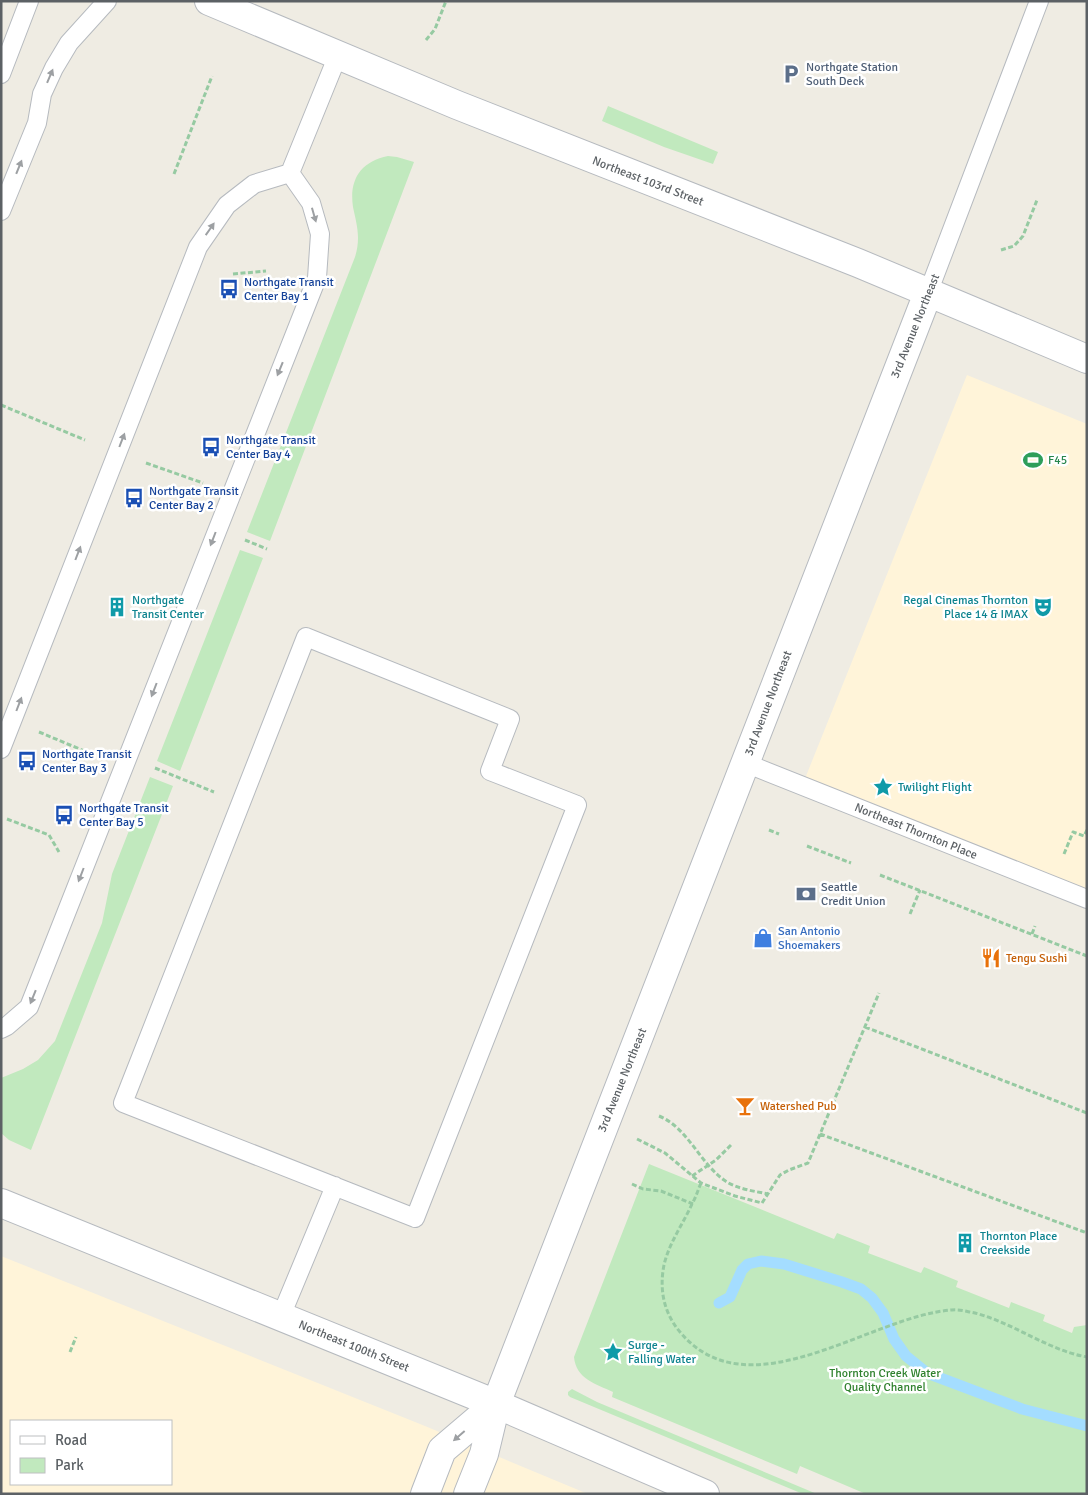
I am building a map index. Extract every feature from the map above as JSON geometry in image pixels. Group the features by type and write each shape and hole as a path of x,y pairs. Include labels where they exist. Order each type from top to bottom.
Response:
{"street":[{"name":"Northeast 103rd Street","path":"209,1 457,105 844,257 1087,359"},
{"name":"3rd Avenue Northeast","path":"468,1494 484,1454 496,1404 928,292"},
{"name":"Northeast 100th Street","path":"1,1203 496,1404 704,1494"},
{"name":"3rd Avenue Northeast","path":"425,1494 442,1450 496,1404"}],"lane":[{"path":"1,74 29,1"},
{"path":"1,211 37,123 42,94 54,68 69,43 107,1"},
{"name":"3rd Avenue Northeast","path":"928,292 1020,56 1039,1"},
{"path":"290,173 338,56"},
{"path":"1,749 198,247 227,205 254,184 290,173"},
{"path":"1,1029 29,1007 316,278 320,234 311,203 290,173"},
{"path":"306,637 510,719 490,771 577,805 415,1218 335,1186 123,1103 306,637"},
{"name":"Northeast Thornton Place","path":"745,763 1087,899"},
{"path":"281,1316 335,1186"}],"path":[{"path":"426,40 435,28 446,1"},
{"path":"174,174 212,76"},
{"path":"1001,250 1014,246 1023,236 1037,200"},
{"path":"232,274 266,270"},
{"path":"1,405 85,440"},
{"path":"140,460 204,484"},
{"path":"240,538 267,549"},
{"path":"34,730 94,755"},
{"path":"150,766 218,793"},
{"path":"7,819 49,835 60,854"},
{"path":"769,830 779,834"},
{"path":"1064,854 1073,832 1085,837 1087,830"},
{"path":"807,846 850,863"},
{"path":"880,875 1087,956"},
{"path":"910,914 920,890"},
{"path":"1032,934 1035,926"},
{"path":"634,1138 660,1150 701,1183 735,1196 762,1203 780,1175 808,1163 879,994"},
{"path":"865,1027 1087,1113"},
{"path":"658,1116 675,1125 724,1180 741,1188 768,1194"},
{"path":"820,1134 1087,1233"},
{"path":"692,1176 721,1156 731,1145"},
{"path":"701,1183 693,1204 669,1250 664,1266 662,1296 674,1325 699,1350 714,1358 736,1364 766,1363 792,1359 818,1353 918,1316 955,1310 975,1314 1011,1326 1062,1350 1087,1358"},
{"path":"632,1184 644,1189 661,1191 693,1204"},
{"path":"70,1352 76,1337"}],"shaded area":[{"path":"967,375 1087,424 1087,899 802,786"},
{"path":"1,1256 425,1426 588,1494 1,1494"}],"green space":[{"path":"608,106 718,152 713,164 664,147 602,121"},
{"path":"388,156 414,162 270,541 247,532 355,257 358,238 352,197 355,181 358,174 370,163"},
{"path":"240,550 263,558 180,771 157,761"},
{"path":"150,777 173,786 31,1150 9,1140 1,1133 1,1078 23,1069 38,1060 55,1041 102,923 112,874"},
{"name":"Thornton Creek Water Quality Channel","path":"649,1164 834,1239 837,1233 870,1246 868,1253 921,1273 924,1267 958,1281 956,1287 1009,1308 1011,1302 1045,1315 1043,1321 1072,1333 1074,1327 1087,1325 1087,1494 866,1494 800,1466 797,1474 612,1397 613,1392 588,1380 579,1371 574,1357"},
{"path":"572,1389 597,1402 817,1494 803,1494 570,1397 568,1392"}],"waterway":[{"path":"719,1303 730,1297 742,1270 748,1264 761,1261 784,1264 842,1282 861,1289 872,1298 883,1313 894,1339 906,1356 927,1373 1022,1409 1087,1426"}],"place":[{"name":"Northgate Station South Deck","path":"791,74"},
{"name":"Northgate Transit Center Bay 1","path":"229,289"},
{"name":"Northgate Transit Center Bay 4","path":"211,447"},
{"name":"F45","path":"1033,460"},
{"name":"Northgate Transit Center Bay 2","path":"134,498"},
{"name":"Northgate Transit Center","path":"117,607"},
{"name":"Regal Cinemas Thornton Place 14 & IMAX","path":"1043,607"},
{"name":"Northgate Transit Center Bay 3","path":"27,761"},
{"name":"Twilight Flight","path":"883,787"},
{"name":"Northgate Transit Center Bay 5","path":"64,815"},
{"name":"Seattle Credit Union","path":"806,894"},
{"name":"San Antonio Shoemakers","path":"763,938"},
{"name":"Tengu Sushi","path":"991,958"},
{"name":"Watershed Pub","path":"745,1106"},
{"name":"Thornton Place Creekside","path":"965,1243"},
{"name":"Surge - Falling Water","path":"613,1352"}]}
